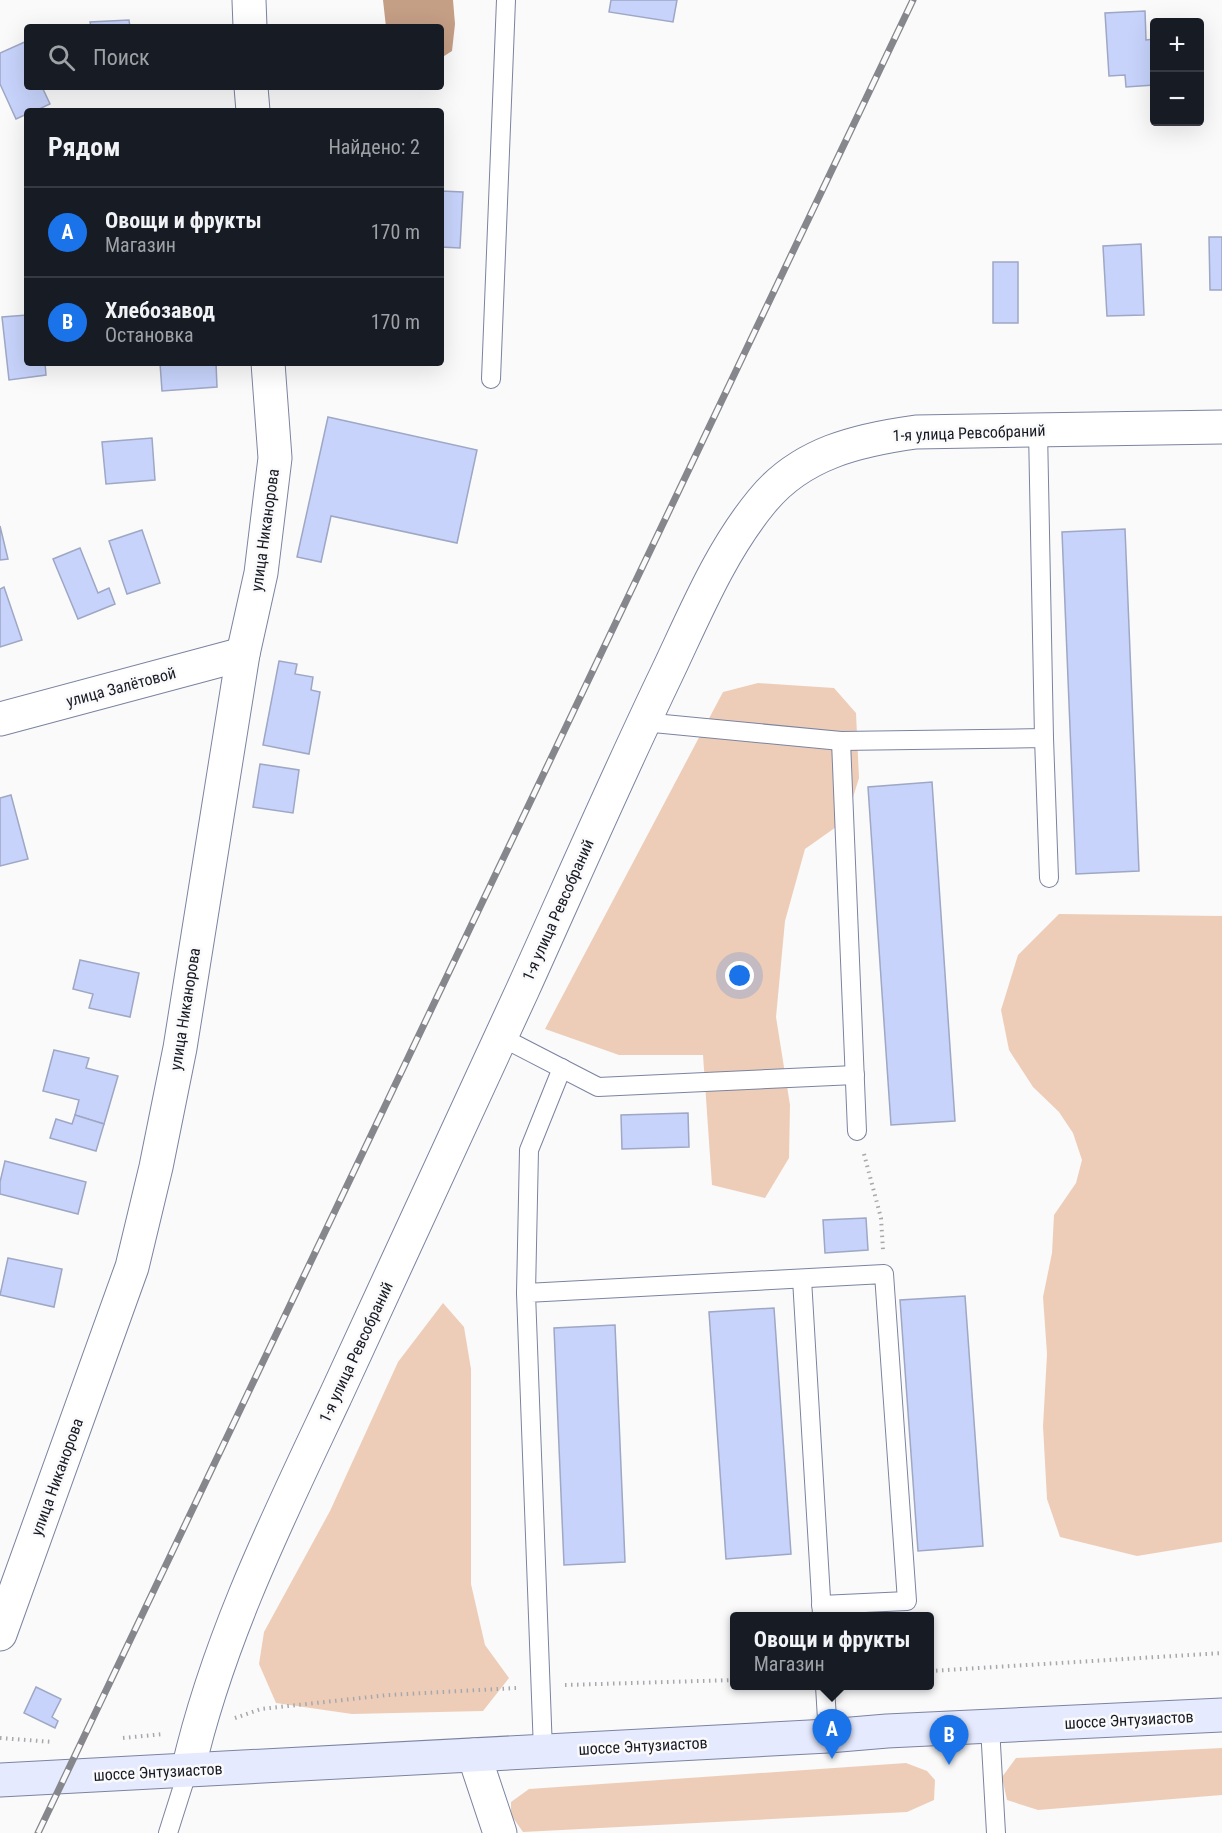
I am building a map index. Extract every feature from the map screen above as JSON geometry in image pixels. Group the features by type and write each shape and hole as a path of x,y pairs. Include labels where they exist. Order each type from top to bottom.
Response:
{"main road":[{"name":"шоссе Энтузиастов","path":"0,1780 887,1731 1222,1715"}],"street":[{"path":"249,0 249,24"},
{"path":"251,90 252,108"},
{"name":"улица Никанорова","path":"0,1634 134,1256 156,1167 180,1048 243,654 261,573 275,458 268,366"},
{"name":"1-я улица Ревсобраний","path":"188,1770 197,1730 217,1666 267,1541 501,1037 643,722 716,569 765,497 786,477 813,459 839,448 874,438 916,432 1222,428"},
{"name":"улица Залётовой","path":"0,719 243,654"},
{"path":"474,1755 500,1833"}],"lane":[{"path":"491,379 506,0"},
{"path":"1038,430 1049,878"},
{"path":"643,722 841,741 1044,738"},
{"path":"841,741 857,1131"},
{"path":"501,1037 598,1087 855,1075"},
{"path":"543,1751 526,1293 529,1150 562,1068"},
{"path":"526,1293 884,1274 907,1601 822,1611 802,1279"},
{"path":"825,1690 828,1736"},
{"path":"990,1727 996,1833"},
{"path":"168,1833 188,1770"}],"path":[{"path":"857,1131 881,1218 884,1274"},
{"path":"934,1671 1222,1653"},
{"path":"115,1739 197,1730 261,1709 388,1695 542,1686 730,1680"},
{"path":"0,1738 62,1742"}],"shaded area":[{"path":"383,0 453,0 455,24 452,51 444,56 444,24 386,24"},
{"path":"758,683 834,688 856,713 859,778 846,820 805,849 785,921 776,1017 790,1105 789,1158 765,1198 712,1185 703,1055 619,1055 545,1029 723,692"},
{"path":"1059,914 1222,916 1222,1542 1137,1556 1060,1537 1047,1499 1043,1426 1047,1354 1043,1297 1052,1253 1054,1215 1076,1183 1082,1160 1073,1133 1059,1112 1033,1087 1009,1050 1001,1010 1018,955"},
{"path":"443,1303 464,1327 471,1369 471,1584 485,1645 509,1678 483,1711 352,1714 276,1703 259,1664 264,1632 330,1511 398,1362"},
{"path":"1222,1748 1222,1795 1038,1810 1007,1800 1002,1777 1016,1758"},
{"path":"906,1763 927,1771 935,1780 934,1800 907,1812 523,1832 511,1815 511,1802 529,1789"}],"building":[{"path":"611,0 677,0 673,22 609,12"},
{"path":"1145,11 1146,40 1150,40 1150,85 1126,87 1125,75 1109,76 1105,13"},
{"path":"129,20 130,24 90,24 90,22"},
{"path":"24,42 24,90 43,90 50,104 41,108 24,108 24,115 16,119 0,84 0,53"},
{"path":"444,191 463,192 460,248 444,247"},
{"path":"1209,237 1222,237 1222,290 1210,290"},
{"path":"1141,244 1144,315 1107,316 1103,246"},
{"path":"993,262 1018,262 1018,323 993,323"},
{"path":"24,315 24,366 45,366 46,375 9,380 2,317"},
{"path":"160,366 216,366 217,387 162,391"},
{"path":"328,417 477,450 457,543 331,516 321,562 297,557"},
{"path":"152,438 155,480 106,484 102,442"},
{"path":"0,526 8,559 0,560"},
{"path":"1125,529 1139,871 1076,874 1062,532"},
{"path":"142,530 160,583 127,594 109,541"},
{"path":"80,548 98,593 109,588 115,604 78,619 53,559"},
{"path":"4,587 22,640 0,647 0,589"},
{"path":"279,661 297,664 295,674 313,677 311,690 320,692 309,754 263,745"},
{"path":"260,764 299,770 293,813 253,807"},
{"path":"932,782 955,1121 891,1125 868,787"},
{"path":"11,795 28,859 0,866 0,798"},
{"path":"80,960 139,973 130,1017 89,1008 93,994 73,989"},
{"path":"54,1050 89,1058 86,1068 118,1076 104,1124 75,1115 79,1100 43,1091"},
{"path":"688,1113 689,1147 622,1149 621,1115"},
{"path":"75,1115 104,1124 96,1151 50,1138 56,1119 72,1124"},
{"path":"5,1161 86,1182 78,1214 0,1194"},
{"path":"866,1218 868,1250 825,1253 823,1220"},
{"path":"8,1258 62,1269 54,1307 0,1295"},
{"path":"965,1296 983,1546 918,1551 900,1300"},
{"path":"774,1308 791,1554 726,1559 709,1312"},
{"path":"615,1325 625,1562 564,1565 554,1328"},
{"path":"36,1687 61,1699 52,1717 58,1721 55,1728 24,1713"}],"railway":[{"path":"38,1833 913,0"}],"place":[{"name":"Овощи и фрукты","path":"832,1759"},
{"name":"Хлебозавод","path":"949,1765"}]}
